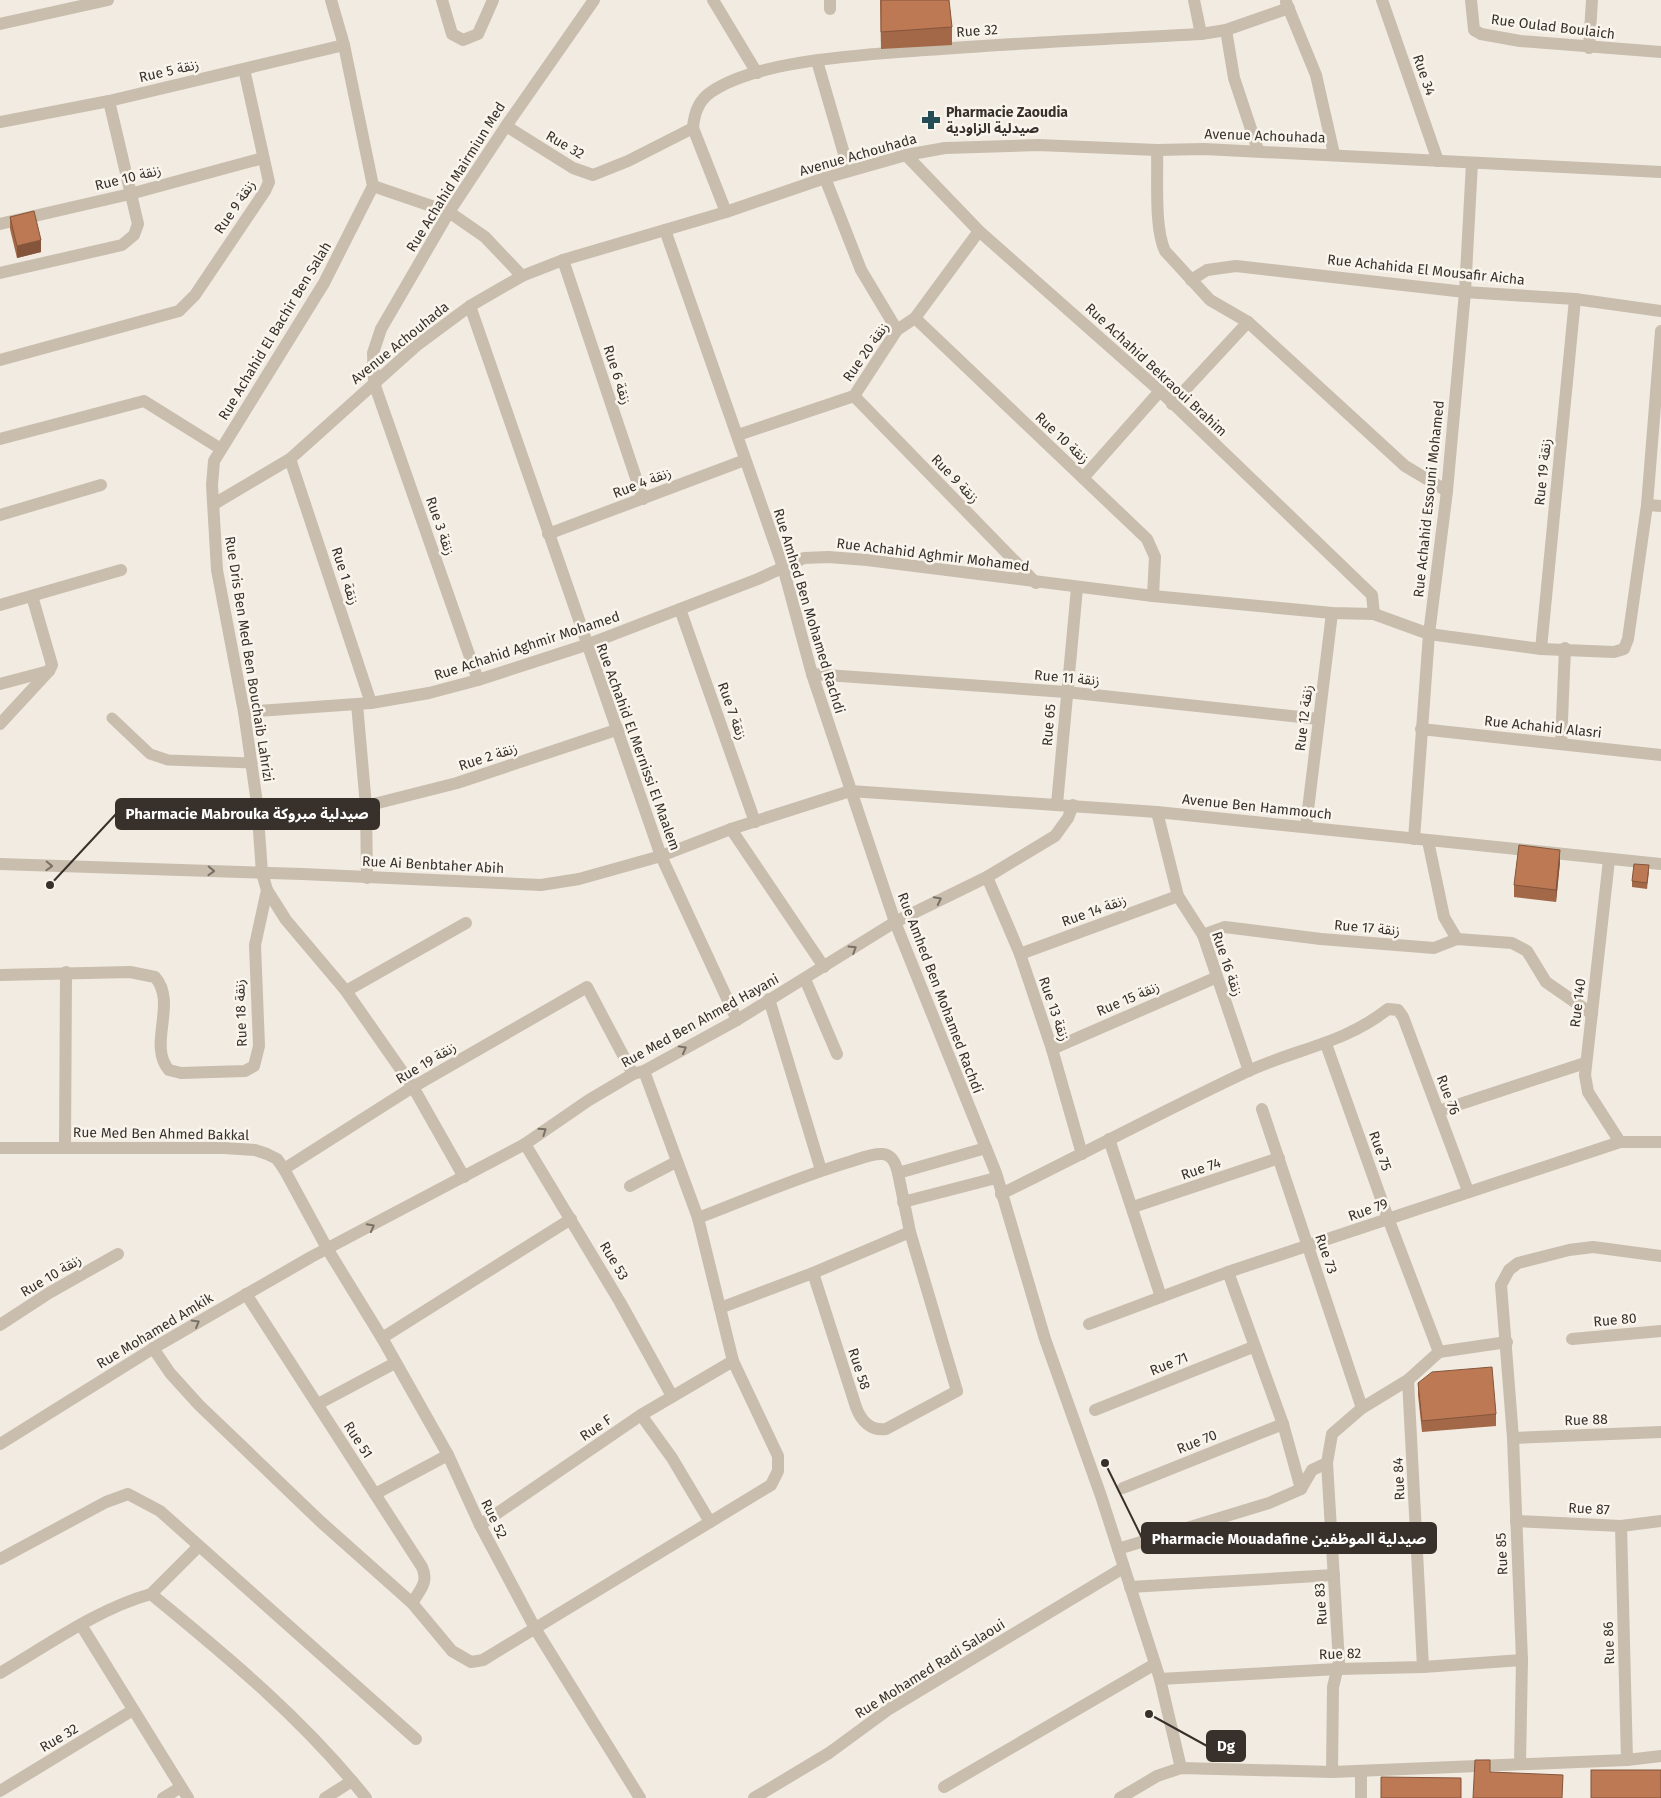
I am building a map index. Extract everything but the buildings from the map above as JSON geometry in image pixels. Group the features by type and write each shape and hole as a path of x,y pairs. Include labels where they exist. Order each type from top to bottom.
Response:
{"street":[{"path":"0,24 86,2 108,0"},
{"path":"331,0 344,45 373,186 449,212 485,237 522,276"},
{"path":"442,0 452,34 463,40 478,34 493,0"},
{"name":"Rue Achahid Mairmiun Med","path":"374,383 373,353 381,329 449,212 506,126 594,0"},
{"path":"713,0 757,74"},
{"path":"1194,0 1201,34"},
{"name":"Rue 34","path":"1382,0 1438,161"},
{"name":"Rue Oulad Boulaich","path":"1471,0 1472,24 1474,30 1481,34 1520,41 1589,48 1661,52"},
{"path":"1589,48 1592,0"},
{"path":"1287,4 1316,76 1334,154"},
{"name":"Rue 32","path":"506,126 573,168 594,175 628,161 693,128 697,109 705,97 729,82 757,74 817,61 1004,44 1201,34 1226,30 1287,4"},
{"path":"1226,30 1234,78 1258,150"},
{"name":"Rue 5 زنقة","path":"0,122 109,100 344,45"},
{"path":"817,61 849,171"},
{"name":"Rue 9 زنقة","path":"0,360 172,314 195,295 268,187 269,177 263,158 244,69"},
{"path":"0,273 94,253 130,240 138,224 109,100"},
{"path":"693,128 726,212"},
{"name":"Avenue Achouhada","path":"214,504 290,459 416,346 470,306 522,276 563,260 726,212 825,178 906,155 945,148 1038,145 1157,150 1258,150 1661,172"},
{"path":"1157,150 1160,242 1165,251 1210,300 1248,322 1405,466 1447,491"},
{"name":"Rue Achahid Bekraoui Brahim","path":"906,155 980,231 1160,391 1372,595 1374,614"},
{"name":"Rue 10 زنقة","path":"0,224 130,194 263,158"},
{"name":"Rue Achahid Essouni Mohamed","path":"1414,839 1429,634 1447,491 1465,292 1472,162"},
{"path":"825,178 861,270 897,330"},
{"name":"Rue Achahid El Bachir Ben Salah","path":"214,504 212,476 214,461 324,283 373,186"},
{"name":"Rue Amhed Ben Mohamed Rachdi","path":"665,230 720,392 738,435 783,567 812,674 895,922 996,1173 1049,1352 1118,1548 1160,1680 1181,1768"},
{"name":"Rue 20 زنقة","path":"738,435 854,396 897,330 916,318 980,231"},
{"name":"Rue 6 زنقة","path":"563,260 642,499"},
{"name":"Rue Achahida El Mousafir Aicha","path":"1191,280 1206,270 1236,266 1465,292 1575,299 1661,311"},
{"name":"Rue 19 زنقة","path":"1541,649 1575,299"},
{"name":"Rue Achahid El Mernissi El Maalem","path":"470,306 586,645 619,729 660,856 737,1020"},
{"name":"Rue 10 زنقة","path":"916,318 1147,539 1151,546 1155,569 1153,596"},
{"path":"1172,404 1248,322"},
{"path":"1661,331 1647,505 1661,506"},
{"name":"Rue 3 زنقة","path":"374,383 478,680"},
{"path":"1083,478 1160,391"},
{"name":"Rue 9 زنقة","path":"854,396 1036,583"},
{"path":"0,439 144,401 221,449"},
{"name":"Rue 1 زنقة","path":"290,459 371,703"},
{"name":"Rue 4 زنقة","path":"548,534 745,460"},
{"path":"0,515 101,485"},
{"name":"Rue Dris Ben Med Ben Bouchaib Lahrizi","path":"214,504 213,532 217,570 252,763 262,872 267,890 286,920 346,991 413,1087 464,1176"},
{"name":"Rue Achahid Aghmir Mohamed","path":"244,712 371,703 429,693 478,680 586,645 804,558 828,557 1153,596 1332,613 1374,614 1429,634 1541,649 1565,648 1614,652 1624,649 1628,639 1647,505"},
{"path":"0,605 121,570"},
{"name":"Rue 65","path":"1057,804 1077,588"},
{"path":"0,724 49,671 52,661 32,596"},
{"name":"Rue 7 زنقة","path":"680,609 755,822"},
{"name":"Rue 12 زنقة","path":"1306,826 1332,613"},
{"path":"1561,744 1565,648"},
{"path":"0,684 49,671"},
{"name":"Rue 11 زنقة","path":"812,674 1066,692 1319,719"},
{"path":"356,704 366,806 367,878"},
{"name":"Rue 2 زنقة","path":"366,806 457,783 619,729"},
{"name":"Rue Achahid Alasri","path":"1421,729 1661,755"},
{"name":"Rue Ai Benbtaher Abih","path":"0,864 262,872 541,885 579,879 660,856 731,829 850,791"},
{"name":"Avenue Ben Hammouch","path":"850,791 1157,812 1661,864"},
{"name":"Rue Med Ben Ahmed Hayani","path":"328,1250 525,1144 638,1073 737,1020 895,922 987,876 1055,836 1068,818 1073,805"},
{"name":"Rue 16 زنقة","path":"1157,812 1178,896 1203,935 1249,1071"},
{"path":"731,829 824,967"},
{"path":"1428,841 1444,918 1457,939"},
{"name":"Rue 140","path":"1609,860 1585,1063 1588,1092 1620,1142"},
{"name":"Rue 13 زنقة","path":"987,876 1020,954 1052,1048 1082,1154"},
{"name":"Rue 18 زنقة","path":"0,974 130,972 155,977 163,993 161,1058 169,1070 182,1073 245,1071 254,1066 259,1046 254,954 267,890"},
{"name":"Rue 14 زنقة","path":"1020,954 1178,896"},
{"path":"346,991 466,923"},
{"name":"Rue 17 زنقة","path":"1203,935 1225,927 1321,939 1434,948 1457,939 1512,943 1527,950 1546,982 1592,1014"},
{"path":"65,1148 66,972"},
{"name":"Rue 15 زنقة","path":"1052,1048 1216,978"},
{"path":"805,979 837,1054"},
{"name":"Rue 19 زنقة","path":"284,1169 413,1087 587,987 638,1073"},
{"path":"770,999 821,1170"},
{"name":"Rue 76","path":"1326,1044 1366,1026 1388,1009 1398,1010 1403,1017 1468,1191"},
{"path":"1001,1194 1249,1071 1326,1044"},
{"name":"Rue 75","path":"1326,1044 1388,1218 1439,1352"},
{"path":"1438,1111 1585,1063"},
{"path":"153,1348 170,1373 199,1405 321,1522 412,1603 452,1651 471,1662 483,1660 536,1630 771,1485 778,1471 778,1456 733,1360 698,1218 638,1073"},
{"name":"Rue 73","path":"1262,1110 1362,1408"},
{"path":"1109,1139 1161,1297"},
{"name":"Rue 79","path":"1089,1324 1228,1272 1620,1142 1661,1142"},
{"name":"Rue 53","path":"525,1144 571,1218 672,1396"},
{"name":"Rue Med Ben Ahmed Bakkal","path":"0,1148 224,1148 255,1150 277,1160 284,1169 328,1250"},
{"path":"898,1173 986,1148"},
{"path":"698,1218 821,1170 881,1154 893,1160 898,1173 910,1232 812,1273 720,1308"},
{"name":"Rue 74","path":"1132,1207 1279,1158"},
{"path":"630,1186 676,1162"},
{"path":"903,1202 996,1178"},
{"path":"382,1338 571,1218"},
{"name":"Rue 58","path":"812,1273 858,1415 869,1426 882,1429 912,1416 957,1391 910,1232"},
{"name":"Rue 85","path":"1520,1764 1522,1660 1513,1438 1507,1342 1501,1285 1509,1270 1518,1263 1549,1254 1593,1247 1661,1256"},
{"name":"Rue Mohamed Amkik","path":"0,1444 153,1348 246,1294 328,1250"},
{"name":"Rue 52","path":"328,1250 382,1338 448,1455 480,1526 536,1630 640,1798"},
{"name":"Rue 10 زنقة","path":"0,1325 49,1293 118,1254"},
{"path":"1228,1272 1283,1424 1301,1489"},
{"name":"Rue 51","path":"246,1294 426,1575 425,1583 412,1603"},
{"name":"Rue 80","path":"1572,1339 1661,1331"},
{"path":"1408,1380 1439,1352 1507,1342"},
{"name":"Rue 71","path":"1095,1410 1254,1347"},
{"name":"Rue F","path":"480,1526 641,1415 733,1360"},
{"path":"318,1404 395,1363"},
{"name":"Rue 83","path":"1332,1772 1333,1687 1338,1669 1339,1654 1327,1463 1332,1434 1362,1408 1408,1380"},
{"name":"Rue 84","path":"1408,1380 1423,1668"},
{"path":"641,1415 672,1458 710,1522"},
{"name":"Rue 70","path":"1122,1488 1283,1424"},
{"name":"Rue 88","path":"1513,1438 1661,1432"},
{"path":"375,1494 448,1455"},
{"path":"1118,1548 1268,1503 1301,1489 1312,1470 1327,1463"},
{"path":"0,1559 106,1502 128,1494 153,1506 416,1739"},
{"name":"Rue 87","path":"1516,1521 1621,1526 1661,1522"},
{"name":"Rue 86","path":"1621,1526 1627,1760"},
{"path":"0,1673 81,1624 122,1604 151,1594 198,1547"},
{"name":"Rue Mohamed Radi Salaoui","path":"754,1798 829,1753 889,1709 1123,1568"},
{"path":"1130,1587 1334,1575"},
{"path":"151,1594 193,1627 290,1714 366,1798"},
{"path":"81,1624 188,1798"},
{"name":"Rue 82","path":"1160,1680 1338,1669 1423,1668 1522,1660"},
{"path":"944,1787 1155,1664"},
{"name":"Rue 32","path":"0,1791 134,1710"},
{"path":"1120,1798 1158,1776 1181,1768 1332,1772 1627,1760 1661,1756"},
{"path":"1361,1771 1361,1798"},
{"path":"325,1798 352,1781"},
{"path":"163,1798 181,1787"}],"lane":[{"path":"112,718 150,754 168,760 252,763"}],"place":[{"name":"Pharmacie Zaoudia صيدلية الزاودية","path":"931,120"},
{"name":"Pharmacie Mabrouka صيدلية مبروكة","path":"50,885"},
{"name":"Pharmacie Mouadafine صيدلية الموظفين","path":"1105,1463"},
{"name":"Dg","path":"1149,1714"}]}
